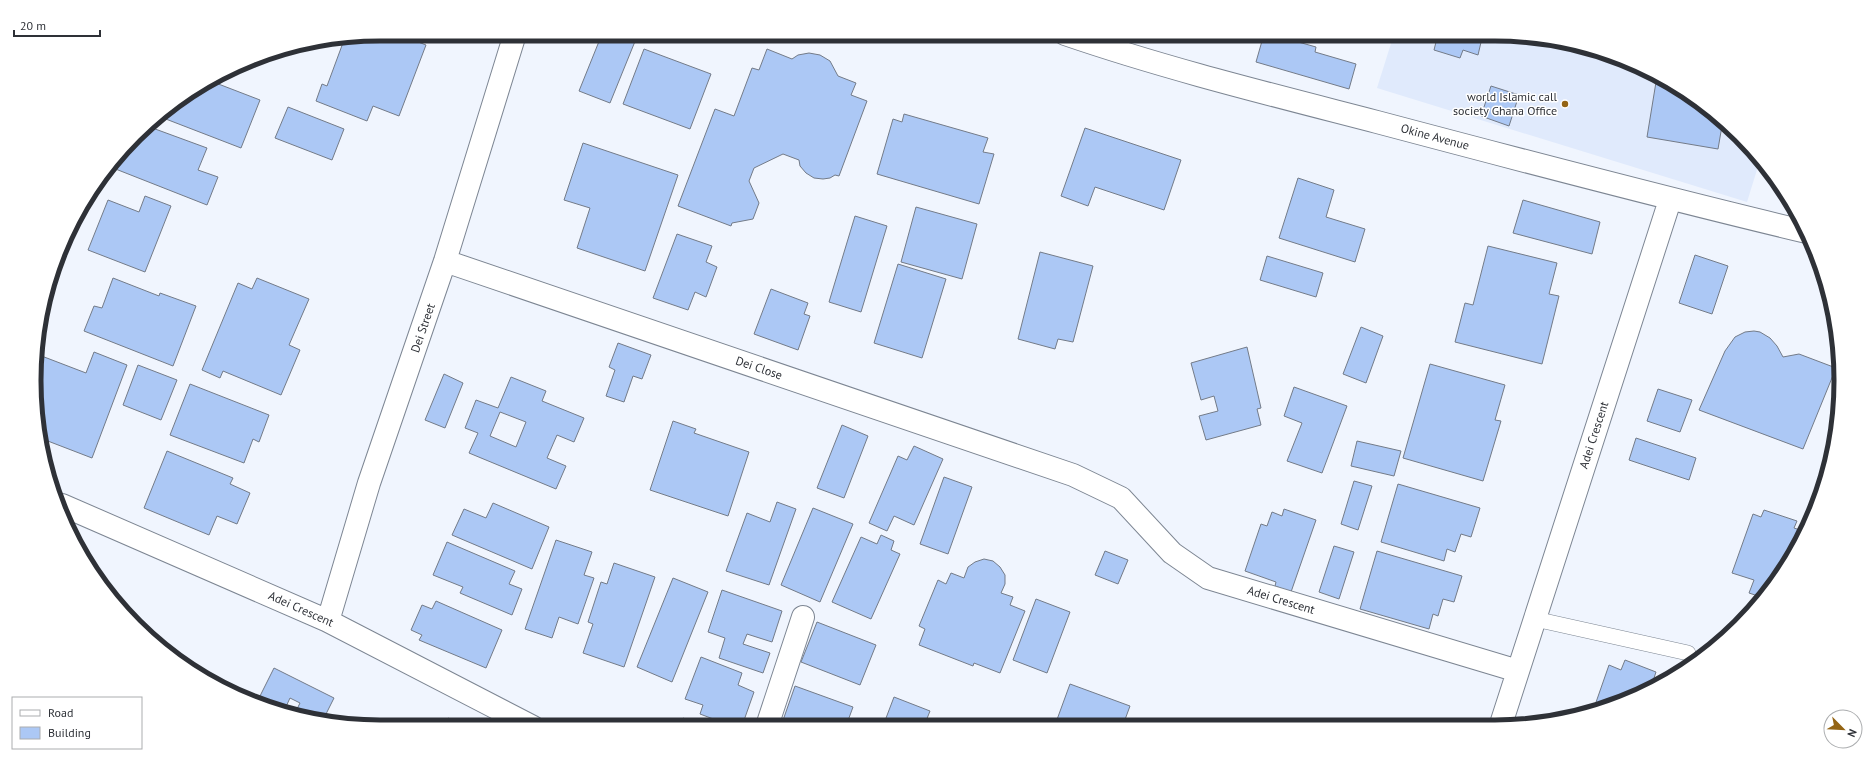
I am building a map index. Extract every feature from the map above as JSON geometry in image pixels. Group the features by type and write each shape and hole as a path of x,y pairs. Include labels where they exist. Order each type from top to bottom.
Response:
{"street":[{"name":"Dei Street","path":"328,620 369,483 445,261 513,41"},
{"name":"Okine Avenue","path":"1086,41 1158,63 1670,200 1799,230"},
{"name":"Adei Crescent","path":"1501,720 1670,200"},
{"name":"Dei Close","path":"445,261 1073,476"},
{"name":"Adei Crescent","path":"1073,476 1121,498 1172,553 1208,578 1518,671"},
{"name":"Adei Crescent","path":"66,507 328,620 519,720"},
{"path":"769,720 803,617"}],"lane":[{"path":"1534,619 1688,653"}],"shaded area":[{"name":"world Islamic call society Ghana Office","path":"1392,41 1494,41 1539,44 1561,48 1604,59 1645,76 1664,86 1701,111 1718,125 1735,140 1758,167 1747,202 1377,88"}],"building":[{"path":"416,41 426,45 399,116 373,106 367,121 316,101 322,84 327,86 343,43"},
{"path":"599,41 635,41 610,103 579,91"},
{"path":"1262,41 1295,41 1316,47 1315,52 1356,64 1349,89 1256,62"},
{"path":"1433,41 1481,41 1478,55 1463,50 1460,58 1434,50 1436,42"},
{"path":"644,49 711,74 690,129 623,104"},
{"path":"767,49 792,59 798,55 809,53 820,55 830,61 838,76 856,83 851,95 867,101 839,176 835,175 830,178 823,179 814,178 806,173 800,166 799,160 783,154 754,168 749,181 759,203 753,219 732,223 731,226 678,206 715,109 734,116 752,68 759,70"},
{"path":"1656,82 1683,98 1722,128 1718,149 1647,137"},
{"path":"216,83 260,100 241,148 165,119 192,98"},
{"path":"1491,86 1519,95 1509,126 1481,116"},
{"path":"288,107 344,129 332,160 275,138"},
{"path":"904,114 988,138 983,152 994,154 979,204 877,174 893,119 902,122"},
{"path":"153,128 207,148 198,170 218,177 207,205 115,169 140,140"},
{"path":"1085,128 1181,160 1164,210 1095,187 1088,206 1061,196"},
{"path":"583,143 678,175 645,271 577,248 590,208 564,200"},
{"path":"1298,178 1334,190 1326,217 1365,229 1355,262 1279,238"},
{"path":"145,196 171,206 145,272 88,250 108,200 139,212"},
{"path":"1523,200 1600,222 1592,254 1513,233"},
{"path":"916,207 977,224 962,279 901,262"},
{"path":"855,216 887,226 861,312 829,302"},
{"path":"677,234 712,246 706,262 717,267 706,297 695,292 688,310 653,298"},
{"path":"1488,246 1557,263 1549,294 1559,296 1542,364 1455,342 1465,303 1473,305"},
{"path":"1040,252 1093,266 1073,342 1058,339 1055,349 1018,339"},
{"path":"1695,255 1728,266 1712,314 1679,303"},
{"path":"1267,256 1323,273 1316,297 1260,280"},
{"path":"898,264 946,279 922,358 874,343"},
{"path":"113,278 159,296 160,293 196,306 173,366 84,331 94,306 102,308"},
{"path":"257,278 309,299 289,345 300,350 281,395 223,371 220,378 202,370 238,283 252,289"},
{"path":"771,289 808,303 804,314 810,316 798,350 754,334"},
{"path":"1361,327 1383,336 1366,383 1343,374"},
{"path":"1745,332 1760,332 1770,338 1777,346 1783,357 1799,354 1833,367 1834,374 1803,449 1699,410 1725,351 1735,337"},
{"path":"618,343 651,355 642,379 633,376 624,402 606,396 615,370 609,367"},
{"path":"1247,347 1261,408 1257,409 1261,425 1206,440 1199,416 1218,411 1214,396 1201,400 1191,363"},
{"path":"94,352 127,365 92,458 47,441 42,403 42,356 86,373"},
{"path":"1430,364 1505,385 1495,420 1501,421 1483,481 1403,458"},
{"path":"138,365 177,380 161,420 123,405"},
{"path":"444,374 463,383 445,428 425,420"},
{"path":"511,377 546,391 542,401 584,418 574,442 557,435 547,458 566,466 556,489 469,453 478,433 465,428 476,400 498,408","holes":["500,412 526,422 516,447 490,436"]},
{"path":"190,384 269,415 259,442 253,439 244,463 170,435"},
{"path":"1294,387 1347,406 1322,473 1287,461 1302,423 1284,416"},
{"path":"1658,389 1692,400 1680,432 1647,421"},
{"path":"673,421 696,429 694,433 749,452 728,516 650,490"},
{"path":"842,425 868,436 844,498 817,488"},
{"path":"1636,438 1696,458 1689,480 1629,460"},
{"path":"1357,441 1401,451 1394,476 1351,466"},
{"path":"914,446 943,459 914,525 894,516 887,531 869,523 898,456 907,460"},
{"path":"167,451 233,478 230,484 250,493 237,524 217,516 209,535 144,508"},
{"path":"944,477 972,487 948,554 920,544"},
{"path":"1354,481 1372,486 1358,530 1341,524"},
{"path":"1398,484 1480,508 1471,537 1461,534 1455,552 1447,549 1444,561 1381,542"},
{"path":"777,502 796,509 769,585 726,571 747,513 770,522"},
{"path":"493,503 549,527 532,569 452,535 464,509 486,518"},
{"path":"813,508 853,524 820,602 781,585"},
{"path":"1284,509 1316,520 1291,592 1275,586 1276,582 1245,571 1261,524 1267,526 1272,512 1282,516"},
{"path":"1764,510 1797,521 1794,528 1800,530 1777,569 1757,596 1749,593 1754,580 1732,573 1753,514 1761,517"},
{"path":"881,535 894,541 891,550 900,554 871,619 832,602 861,537 877,544"},
{"path":"556,540 592,552 584,575 594,578 578,624 559,617 552,638 525,629"},
{"path":"447,542 515,571 509,584 522,589 512,615 460,593 463,587 433,575"},
{"path":"1334,546 1354,552 1339,599 1319,592"},
{"path":"1105,551 1128,560 1118,584 1095,575"},
{"path":"1377,551 1462,576 1454,602 1443,599 1438,616 1433,614 1429,629 1360,609"},
{"path":"984,559 993,561 1000,567 1005,575 1005,584 1001,593 1013,597 1010,605 1025,611 1000,673 974,663 973,666 919,645 925,629 919,626 938,580 946,584 951,573 964,578 968,567 975,562"},
{"path":"614,563 655,577 624,667 583,653 593,624 588,622 601,582 607,584"},
{"path":"673,578 708,592 672,682 637,667"},
{"path":"722,590 782,611 772,642 747,634 743,644 770,653 763,673 719,658 725,638 708,632"},
{"path":"1036,599 1070,612 1047,673 1013,660"},
{"path":"436,601 502,630 486,668 419,640 422,635 411,630 422,605 432,609"},
{"path":"817,622 876,645 860,685 801,662"},
{"path":"701,657 742,673 738,685 754,692 744,720 716,720 700,714 703,705 685,699"},
{"path":"1625,660 1656,672 1653,681 1624,694 1595,704 1609,665 1621,670"},
{"path":"274,668 334,698 325,715 297,709 300,703 290,698 286,706 259,697"},
{"path":"1070,684 1130,706 1125,720 1057,720"},
{"path":"795,686 853,707 848,720 783,720"},
{"path":"894,697 930,711 926,720 885,720"}],"place":[{"name":"world Islamic call society Ghana Office","path":"1565,104"}]}
